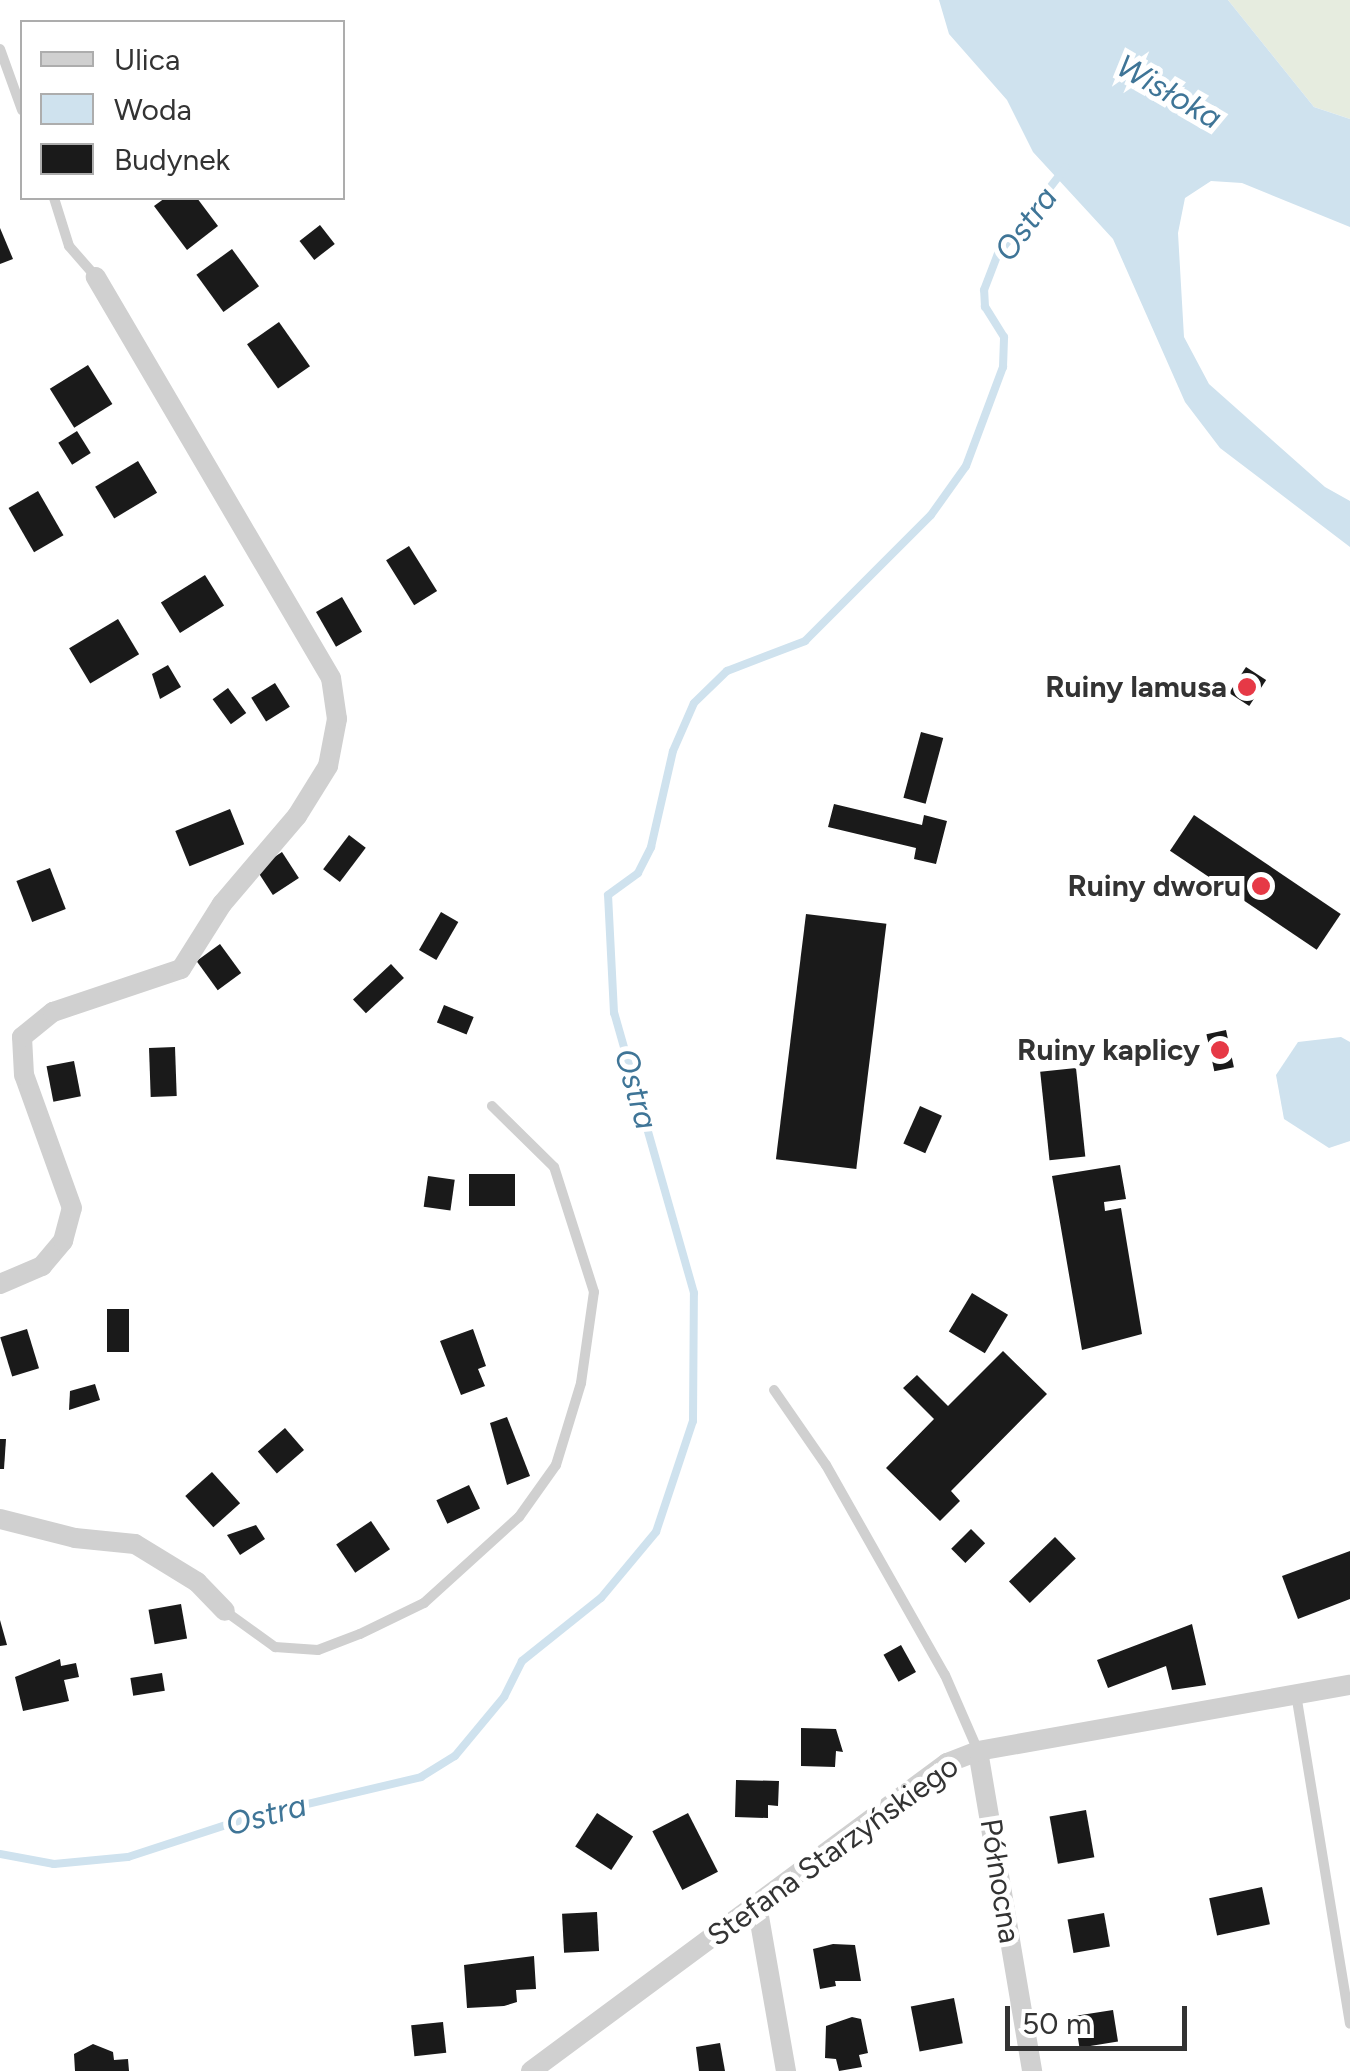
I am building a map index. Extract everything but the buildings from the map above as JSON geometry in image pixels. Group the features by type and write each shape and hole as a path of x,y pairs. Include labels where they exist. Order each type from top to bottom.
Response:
{"street":[{"path":"0,1284 42,1266 63,1240 72,1208 24,1076 22,1037 53,1012 181,969 222,904 297,816 328,766 338,719 331,678 96,277"},
{"path":"0,1519 75,1538 135,1544 197,1582 225,1611"},
{"name":"Stefana Starzyńskiego","path":"533,2070 947,1763 978,1751 1350,1684"},
{"name":"Północna","path":"978,1751 1032,2071"},
{"path":"757,1905 786,2071"}],"lane":[{"path":"0,49 20,104"},
{"path":"55,200 69,246 96,277"},
{"path":"225,1611 275,1647 318,1650 360,1634 424,1603 519,1517 556,1465 581,1383 594,1292 554,1167 492,1106"},
{"path":"774,1390 826,1465 945,1674 978,1751"},
{"path":"1296,1693 1350,2024"}],"shaded area":[{"path":"1228,0 1350,0 1350,119 1314,107"}],"water":[{"name":"Wisłoka","path":"939,0 1228,0 1314,107 1350,119 1350,227 1242,183 1211,181 1185,198 1178,233 1184,337 1209,384 1325,487 1350,501 1350,547 1220,448 1185,402 1113,239 1033,152 1007,100 949,34"},
{"path":"1341,1037 1350,1042 1350,1141 1329,1148 1284,1119 1276,1075 1298,1042"}],"waterway":[{"name":"Ostra","path":"0,1854 54,1864 128,1857 244,1819 421,1777 455,1756 504,1697 522,1661 601,1598 656,1532 693,1421 694,1293 614,1013 608,895 638,873 651,847 673,751 694,703 727,671 805,641 931,515 966,466 1003,367 1004,337 985,307 984,290 998,254 1066,167"}],"place":[{"name":"Ruiny lamusa","path":"1247,687"},
{"name":"Ruiny dworu","path":"1261,886"},
{"name":"Ruiny kaplicy","path":"1220,1050"}]}
